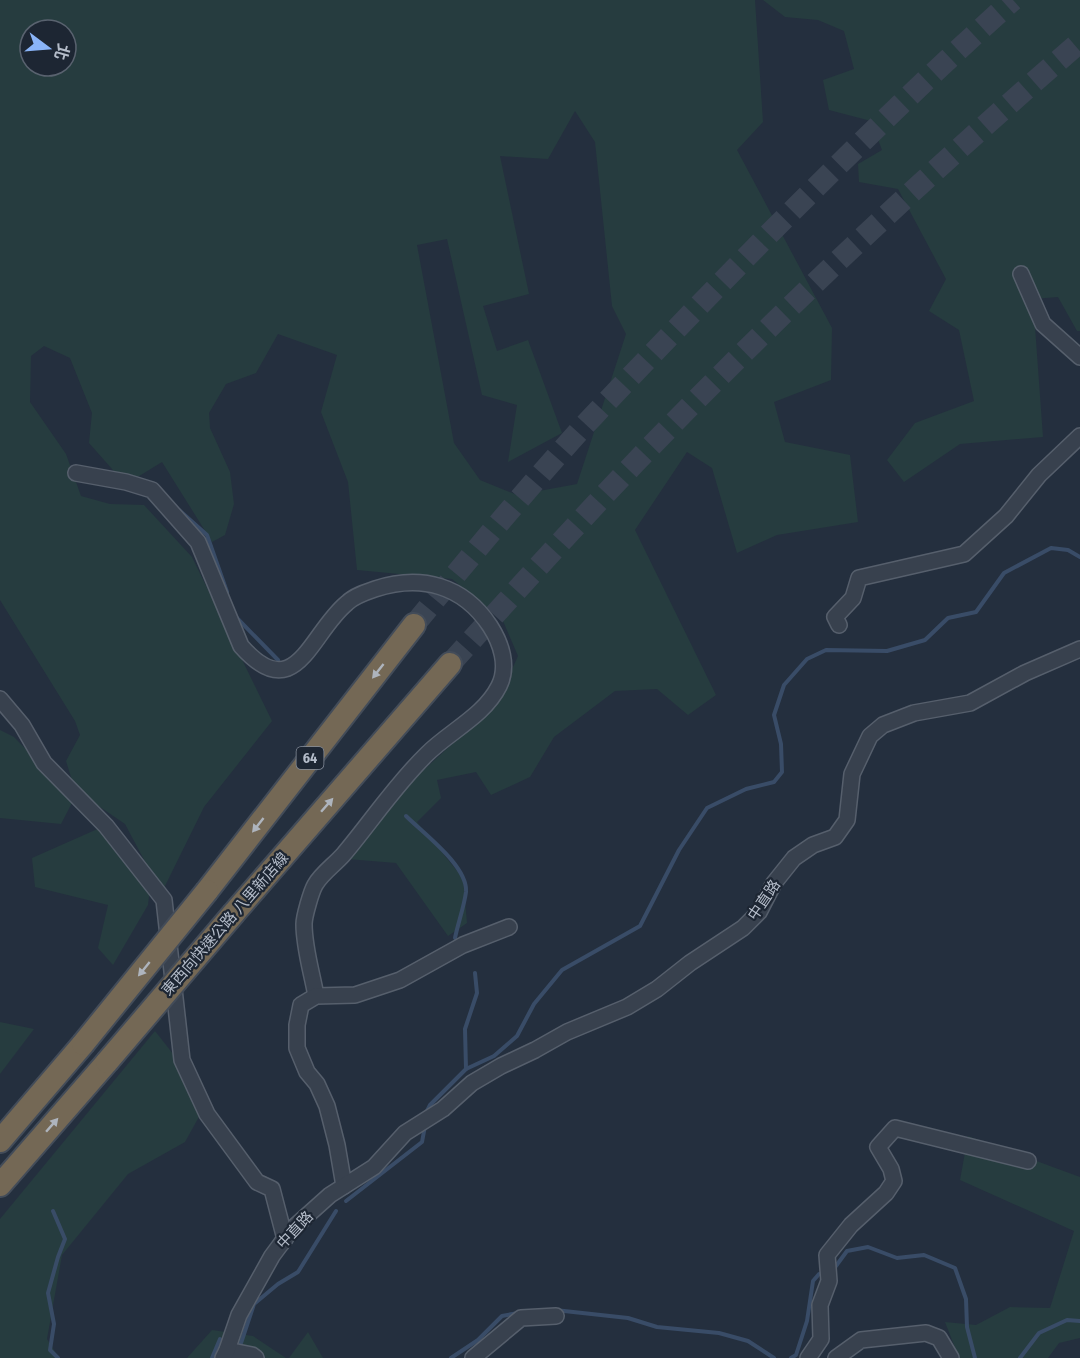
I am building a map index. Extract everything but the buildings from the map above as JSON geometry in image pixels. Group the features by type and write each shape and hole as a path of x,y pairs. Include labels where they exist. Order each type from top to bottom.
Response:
{"highway":[{"name":"64","path":"0,1141 83,1044 207,891 414,625"},
{"name":"東西向快速公路 八里新店線","path":"0,1185 450,664"},
{"path":"0,1203 34,1146"}],"street":[{"path":"1021,274 1043,324 1080,357"},
{"path":"839,626 836,617 853,597 859,578 964,554 1006,516 1040,475 1080,436"},
{"path":"76,473 126,482 152,490 198,542 241,646 253,660 266,669 294,666 347,602 364,593 394,583 412,582 450,590 476,605 500,643 504,659 501,684 491,699 470,720 428,753 397,786 343,855 315,885 304,923 316,996"},
{"name":"中直路","path":"225,1354 239,1315 272,1256 292,1229 330,1195 374,1167 405,1133 431,1116 472,1083 501,1066 567,1032 627,1007 657,990 690,963 743,928 759,912 774,883 794,858 813,845 835,837 847,820 852,774 870,736 883,725 914,713 970,703 1025,673 1080,649"},
{"path":"0,699 22,724 44,763 106,826 164,900 182,1060 207,1114 257,1182 272,1189 285,1239 272,1256"},
{"path":"344,1186 337,1144 327,1107 317,1084 307,1072 297,1048 297,1025 301,1005 316,996 355,995 400,980 463,945 509,927"},
{"path":"808,1358 820,1339 820,1305 829,1281 826,1255 850,1225 886,1193 894,1181 891,1169 878,1147 895,1128 1028,1161"},
{"path":"473,1358 521,1318 556,1316"},
{"path":"836,1358 861,1340 926,1333 942,1341 951,1358"},
{"path":"225,1354 252,1355 256,1358"}],"green space":[{"path":"0,0 755,0 763,122 737,150 832,328 831,380 774,402 785,442 850,455 858,522 777,535 737,553 712,468 687,452 635,530 716,695 688,715 657,689 615,691 554,737 530,777 491,795 476,772 437,780 441,798 417,822 463,878 467,923 448,936 396,863 347,859 415,778 497,703 518,656 503,621 452,579 357,570 348,482 321,412 337,355 278,334 256,373 226,384 209,413 210,428 230,472 234,504 225,535 212,542 162,462 136,478 120,478 89,443 92,413 70,358 44,346 31,356 30,402 66,454 81,496 110,504 144,505 192,557 272,721 204,807 165,886 157,884 125,824 75,790 66,761 80,735 75,721 0,600","holes":["575,111 595,142 612,306 626,334 577,484 517,495 480,480 454,443 417,245 447,239 482,395 517,405 508,462 562,433 528,340 497,351 483,306 529,294 500,156 548,159"]},
{"path":"763,0 1080,0 1080,331 1077,331 1058,297 1033,299 1043,437 960,444 904,482 887,460 915,423 974,401 959,330 929,311 946,279 898,189 859,182 858,164 882,150 871,121 829,110 823,80 854,69 844,31 818,20 785,17"},
{"path":"0,730 14,737 74,799 61,824 0,818"},
{"path":"102,827 150,887 148,905 113,965 98,948 108,905 35,887 32,858"},
{"path":"0,1022 34,1029 0,1074"},
{"path":"155,1031 192,1078 200,1115 185,1142 128,1174 62,1255 47,1339 59,1358 0,1358 0,1219"},
{"path":"968,1136 1080,1177 1080,1338 1059,1343 1048,1358 959,1358 945,1322 976,1325 1010,1307 1050,1308 1074,1231 960,1180"},
{"path":"212,1330 253,1336 286,1358 187,1358"},
{"path":"308,1332 323,1358 289,1358"}],"waterway":[{"path":"179,510 207,535 227,592"},
{"path":"426,1113 430,1105 466,1069 494,1056 517,1036 534,1004 562,970 640,926 679,850 707,808 746,789 774,782 782,772 781,744 774,715 784,685 807,659 826,650 887,651 925,640 948,618 976,612 1004,573 1051,548 1068,550 1080,557"},
{"path":"235,616 278,660"},
{"path":"406,816 452,861 465,882 465,898 455,938"},
{"path":"466,1069 465,1029 477,993 475,973"},
{"path":"346,1201 422,1142 425,1126"},
{"path":"53,1211 65,1239 48,1293 54,1324 50,1350 58,1358"},
{"path":"241,1343 254,1304 278,1284 298,1272 336,1211"},
{"path":"833,1270 847,1251 868,1247 897,1258 924,1255 955,1268 966,1299 967,1327 975,1358"},
{"path":"791,1358 796,1355 807,1321 813,1281 819,1274"},
{"path":"555,1310 628,1318 657,1327 719,1333 748,1341 774,1358"},
{"path":"451,1358 478,1340 502,1316 518,1313"},
{"path":"1020,1358 1039,1333 1067,1320 1080,1321"},
{"path":"212,1358 220,1339"}],"tunnel":[{"path":"414,625 539,476 652,354 860,143 1013,0"},
{"path":"450,664 552,551 759,337 917,187 1080,42"}]}
